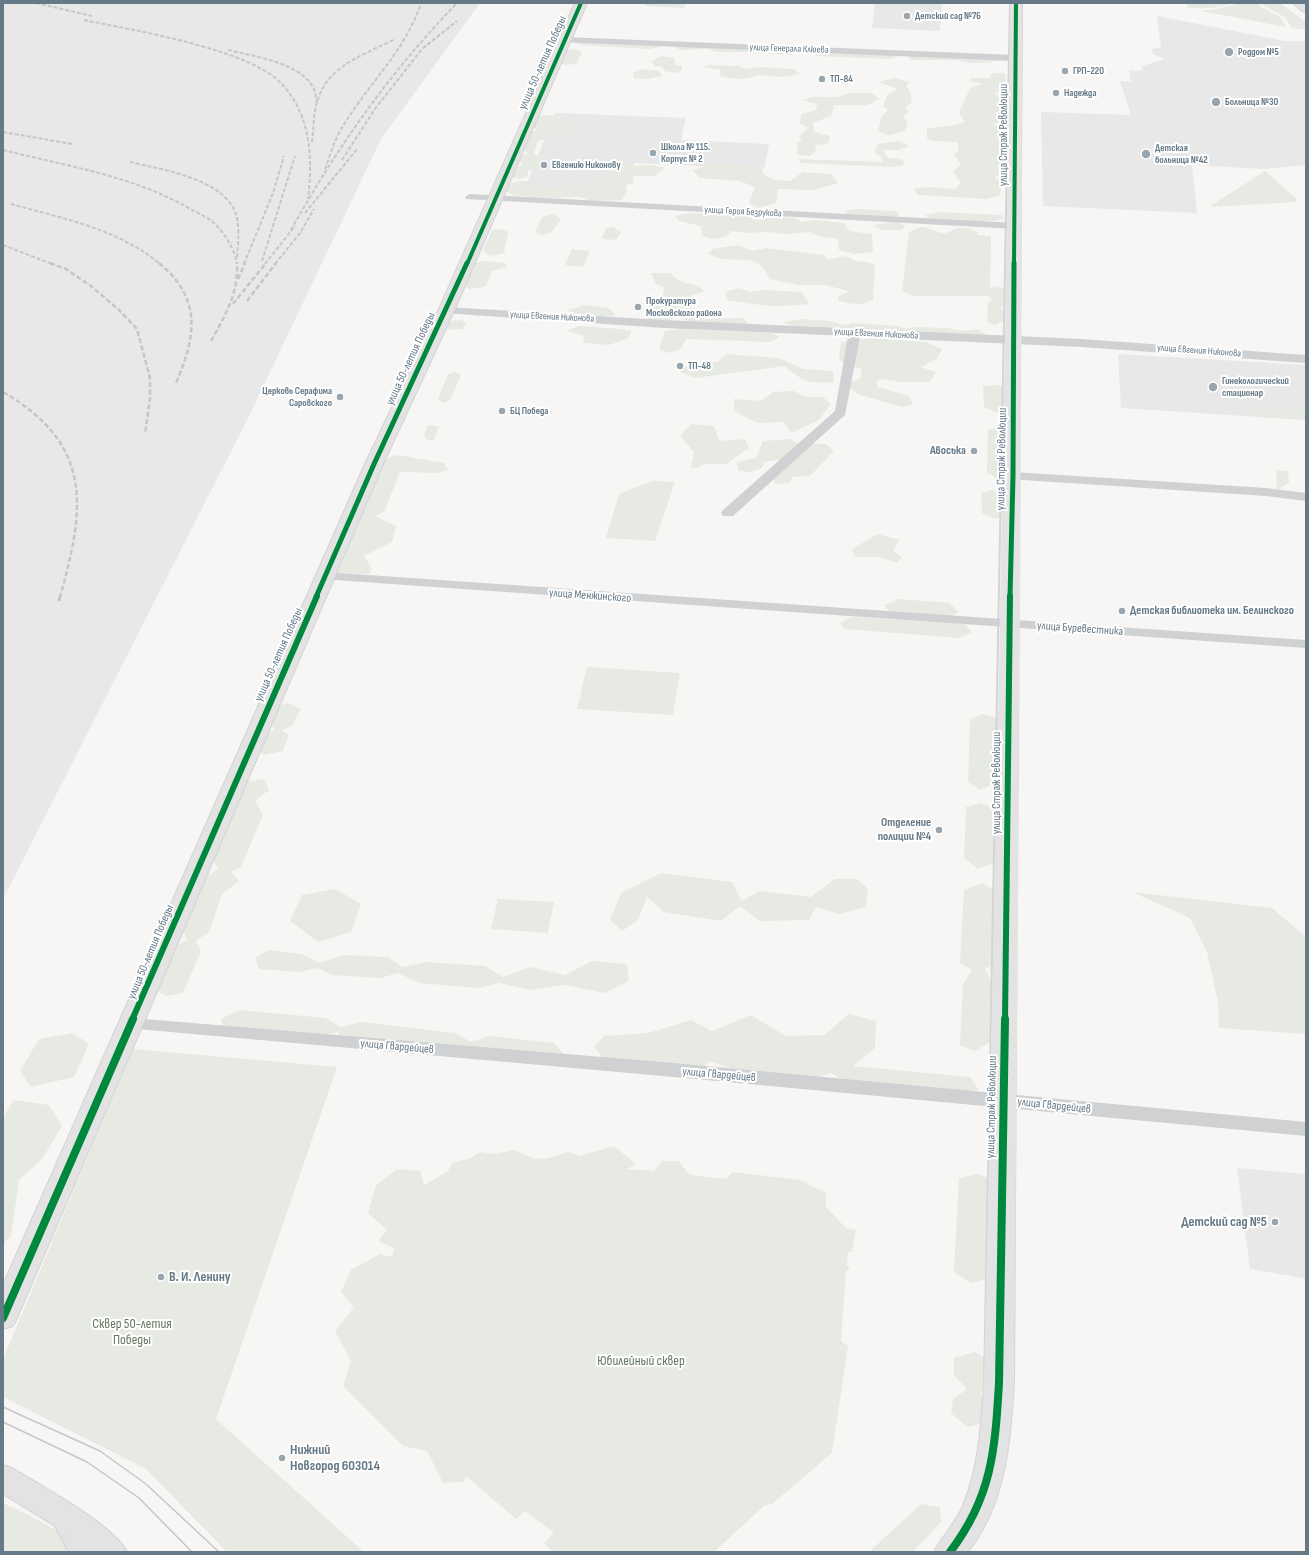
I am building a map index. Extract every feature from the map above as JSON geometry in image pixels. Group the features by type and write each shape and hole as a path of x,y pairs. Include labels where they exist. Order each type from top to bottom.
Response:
{"street":[{"name":"улица 50-летия Победы","path":"3,1318 374,464 446,311 581,3"},
{"name":"улица Страж Революции","path":"950,1552 961,1539 982,1500 995,1444 999,1383 1007,879 1009,625 1013,476 1016,226 1014,58 1016,3"},
{"path":"1299,3 1306,8"},
{"name":"улица Генерала Клюева","path":"564,40 1014,58"},
{"name":"улица Героя Безрукова","path":"470,198 1016,226"},
{"name":"улица Евгения Никонова","path":"446,311 1014,340 1306,359"},
{"path":"728,513 841,412 855,333"},
{"path":"1013,476 1266,492 1306,498"},
{"name":"улица Менжинского","path":"325,576 854,613"},
{"name":"улица Буревестника","path":"854,613 1009,625 1306,644"},
{"name":"улица Гвардейцев","path":"132,1024 1306,1129"},
{"path":"3,1478 66,1517 111,1552"},
{"path":"66,1517 85,1552"}],"shaded area":[{"path":"3,3 480,3 381,139 249,416 3,899"},
{"name":"Детский сад №76","path":"875,3 942,3 940,31 872,28"},
{"path":"1157,16 1285,41 1306,41 1306,165 1263,169 1192,165 1197,213 1043,206 1041,112 1131,115 1120,81 1131,82 1129,70 1141,71 1143,66 1164,59 1153,54 1151,49 1161,48"},
{"name":"Школа № 115. Корпус № 2","path":"555,113 686,118 681,140 769,144 764,169 634,163 622,198 523,193"},
{"name":"Гинекологический стационар","path":"1118,354 1306,365 1306,420 1121,408"},
{"name":"Детский сад №5","path":"1237,1168 1306,1174 1306,1281 1303,1278 1250,1269"}],"green space":[{"path":"647,3 686,3 684,8 645,6"},
{"path":"1187,3 1233,3 1216,7 1193,8 1187,7"},
{"path":"1241,3 1257,3 1261,7 1280,17 1286,27 1201,11"},
{"path":"1262,3 1280,3 1306,22 1306,30 1292,28 1285,17 1264,6"},
{"path":"577,42 658,44 660,47 650,49 581,45"},
{"path":"676,47 747,48 755,50 792,50 795,53 789,55 755,52 716,52 709,49 680,50"},
{"path":"574,49 582,52 576,64 565,65 557,62 563,51"},
{"path":"813,51 891,54 897,57 890,59 816,56"},
{"path":"913,55 1001,60 985,63 973,63 958,60 912,60 908,57"},
{"path":"661,56 674,58 675,65 682,66 682,70 676,73 664,71 662,67 654,66 652,61"},
{"path":"710,65 739,66 746,69 758,67 794,69 799,73 783,77 756,75 743,79 719,76 721,70 703,67"},
{"path":"643,69 659,71 662,76 648,79 634,78 633,73"},
{"path":"992,73 1004,73 1006,76 1004,90 994,93 1001,98 1004,109 994,113 1004,119 993,125 1005,128 1005,149 999,151 1003,163 998,166 1004,172 995,177 1002,183 1000,196 986,199 918,195 914,189 927,187 955,189 961,183 953,172 961,164 954,155 958,151 958,142 932,141 927,138 927,129 956,125 965,122 959,113 970,88 983,84 970,81 971,78 990,78"},
{"path":"894,78 909,82 906,86 910,91 912,103 905,107 908,112 903,117 908,122 905,131 890,135 878,132 881,117 888,110 883,106 887,95 898,89 879,82"},
{"path":"848,93 871,93 880,99 867,105 834,105 831,116 813,123 814,132 830,136 828,144 815,145 816,151 809,156 798,155 797,144 802,139 799,136 808,128 800,124 801,114 816,110 817,104 803,100 814,97 837,97"},
{"path":"545,115 563,116 565,122 584,122 582,128 569,131 567,136 538,141 534,153 545,161 540,169 528,171 527,177 519,179 509,177 512,170 523,164 517,159 528,153 522,149 528,133 537,130 532,126 535,117"},
{"path":"898,141 909,146 899,150 883,150 888,158 902,159 905,165 893,167 802,163 797,159 883,162 881,157 874,152 878,144"},
{"path":"619,161 628,166 651,165 666,168 654,176 633,176 634,183 621,186 628,190 622,200 591,201 580,197 541,198 513,195 503,190 514,182 523,181 533,182 549,187 577,186 585,190 592,188 590,184 603,174 600,165"},
{"path":"714,164 760,166 765,176 775,180 790,181 803,172 831,174 838,183 813,190 778,189 776,203 759,208 749,203 755,187 740,181 699,178 693,170"},
{"path":"1265,171 1296,198 1297,202 1209,207"},
{"path":"856,209 896,211 900,215 891,218 849,215 844,211"},
{"path":"939,212 1002,215 1005,219 984,222 931,219 925,215"},
{"path":"689,213 747,216 754,220 770,217 795,218 802,222 816,220 844,223 849,231 872,234 873,252 854,254 839,250 838,239 818,236 810,232 785,234 732,231 722,238 714,239 702,236 701,226 679,221 675,216"},
{"path":"553,214 561,219 551,233 541,235 535,232 542,217"},
{"path":"895,222 905,226 902,230 882,230 874,225"},
{"path":"613,227 621,232 617,239 609,240 602,238 606,228"},
{"path":"921,227 943,233 958,228 963,228 977,232 977,235 991,236 990,288 998,286 1004,289 1006,298 1002,300 1006,304 1000,308 1006,312 1004,321 995,325 987,322 988,302 992,300 988,296 912,296 902,291 909,232"},
{"path":"501,229 508,232 504,253 490,256 483,251 492,230"},
{"path":"737,245 752,251 766,248 824,255 827,260 846,256 855,261 868,262 875,265 873,300 856,304 838,301 839,296 849,291 825,285 799,285 770,279 761,265 756,262 751,260 717,258 708,254 712,249"},
{"path":"572,249 590,251 583,267 565,265"},
{"path":"485,261 505,263 507,267 492,271 485,287 469,289 462,283 474,263"},
{"path":"651,273 670,273 679,280 705,291 692,295 688,306 697,311 704,319 743,318 748,323 712,325 694,323 677,317 665,321 649,320 644,315 648,306 662,301 664,287 656,284"},
{"path":"739,288 750,292 762,290 802,292 809,304 774,306 728,301 725,292"},
{"path":"585,305 608,308 616,315 602,317 572,315 568,310"},
{"path":"804,319 829,321 843,325 852,323 900,326 905,329 914,327 947,328 962,331 977,329 986,335 850,332 838,327 827,329 813,326 799,328 783,322"},
{"path":"461,320 466,323 463,329 451,330 445,327 448,321"},
{"path":"579,326 631,331 629,338 609,345 584,343 583,335 566,331"},
{"path":"680,329 772,333 780,337 771,342 686,339 681,349 668,353 659,349 665,331"},
{"path":"874,338 926,342 942,349 937,359 920,367 936,372 930,382 901,382 882,379 876,382 878,387 909,396 913,404 902,407 857,394 846,384 861,378 861,369 839,360 841,342"},
{"path":"726,354 779,358 803,369 833,371 834,382 818,383 807,381 797,376 784,366 696,378 680,372 690,364 718,362"},
{"path":"455,372 461,375 450,400 443,403 438,399 448,374"},
{"path":"997,385 1009,389 1009,410 997,413 984,407 983,386"},
{"path":"794,391 806,397 823,397 831,404 819,420 791,433 784,422 757,423 734,411 734,399 761,401 773,392"},
{"path":"1306,401 1306,420 1258,417 1250,413 1252,409 1294,408"},
{"path":"691,424 714,426 719,441 745,439 749,448 726,464 704,464 698,468 691,468 694,452 680,436"},
{"path":"433,425 439,427 434,440 427,440 424,435 427,426"},
{"path":"1000,427 1010,432 1009,472 996,478 987,472 988,430"},
{"path":"790,439 800,445 784,459 764,462 762,468 751,472 739,471 736,462 756,458 763,441"},
{"path":"810,444 826,444 834,451 810,476 793,477 789,483 776,484 771,477"},
{"path":"397,455 444,463 448,470 438,473 400,472 384,512 375,516 396,526 392,542 364,556 372,569 369,574 338,573 382,460"},
{"path":"1276,470 1288,471 1289,483 1277,490"},
{"path":"653,481 675,482 655,541 606,538 619,494"},
{"path":"992,490 1004,494 1007,514 995,519 982,513 981,493"},
{"path":"878,534 899,540 893,551 902,557 897,563 880,557 855,557 852,549"},
{"path":"899,599 949,603 959,612 948,617 890,612 884,605"},
{"path":"851,617 965,624 972,632 959,638 845,629 840,623"},
{"path":"587,667 680,673 673,715 577,709"},
{"path":"289,703 301,709 292,726 282,730 289,735 283,751 264,755 255,747 261,732 275,730 268,721 275,706"},
{"path":"983,714 998,718 999,781 980,790 968,782 970,719"},
{"path":"264,779 269,790 255,801 263,815 241,867 231,872 239,881 222,894 209,932 196,941 201,951 183,993 166,996 154,989 171,949 187,940 183,932 201,880 218,869 212,857 244,782"},
{"path":"980,803 997,810 997,862 978,869 964,858 966,807"},
{"path":"661,873 732,882 742,901 759,891 811,897 835,879 857,879 868,889 866,907 839,914 816,907 809,920 760,921 740,906 721,921 664,912 647,897 638,920 622,931 610,920 621,893"},
{"path":"982,883 996,891 993,965 985,969 993,983 990,1042 975,1051 960,1045 963,984 972,970 960,963 964,890"},
{"path":"335,889 361,904 351,932 318,942 290,921 302,895"},
{"path":"1132,892 1272,908 1306,937 1306,1034 1219,1028 1218,1002 1207,952 1190,918"},
{"path":"498,899 554,902 548,933 491,929"},
{"path":"269,950 302,954 320,963 343,955 388,957 402,967 426,962 485,966 503,977 530,967 565,975 592,961 627,964 629,981 605,993 564,985 531,990 499,983 479,988 419,983 398,973 381,978 331,975 318,968 299,972 259,969 255,958"},
{"path":"239,1010 326,1018 340,1027 361,1022 455,1033 471,1042 490,1036 554,1043 564,1054 345,1040 337,1032 316,1037 224,1029 221,1019"},
{"path":"849,1014 876,1021 875,1048 853,1066 970,1077 979,1090 958,1093 849,1084 831,1073 812,1079 749,1074 709,1061 702,1069 604,1060 594,1046 604,1036 648,1033 691,1020 712,1031 751,1015 786,1036 824,1035"},
{"path":"72,1033 89,1044 74,1077 31,1087 20,1071 39,1039"},
{"name":"Сквер 50-летия Победы","path":"133,1049 337,1067 216,1419 364,1552 227,1552 146,1469 3,1397 3,1359"},
{"path":"14,1100 49,1105 62,1126 42,1159 19,1180 11,1236 3,1244 3,1117"},
{"name":"Юбилейный сквер","path":"614,1146 636,1164 627,1169 654,1171 662,1161 678,1161 690,1175 726,1179 733,1172 800,1180 826,1193 826,1207 846,1228 856,1230 852,1252 848,1252 847,1266 850,1267 846,1272 841,1341 848,1346 832,1453 772,1504 765,1505 714,1552 553,1552 544,1543 554,1533 525,1511 516,1519 466,1476 463,1482 443,1483 427,1451 403,1446 343,1386 351,1361 335,1331 354,1307 341,1292 351,1270 380,1254 392,1257 394,1248 378,1241 387,1230 368,1213 376,1185 397,1169 420,1171 424,1185 448,1171 453,1162 469,1159 480,1152 494,1154 515,1150 532,1158 545,1159 568,1152 580,1156"},
{"path":"978,1174 993,1180 992,1278 971,1283 954,1272 959,1178"},
{"path":"975,1352 992,1362 992,1381 980,1392 989,1405 988,1422 967,1427 951,1413 953,1399 967,1389 954,1375 954,1358"},
{"path":"3,1503 35,1518 65,1536 81,1552 3,1552"},
{"path":"921,1504 940,1507 941,1522 913,1552 869,1552"}],"tram line":[{"path":"3,1407 100,1451 146,1484 219,1552"},
{"path":"3,1422 87,1462 139,1498 192,1552"}],"railway":[{"path":"36,3 92,16"},
{"path":"325,169 338,135 359,102 394,55 414,22 421,3"},
{"path":"291,230 327,169 366,111 410,55 457,3"},
{"path":"84,20 159,35 218,51 244,61 266,72 282,84 292,96 299,110 308,138 310,153 310,184 308,199"},
{"path":"342,160 375,109 422,49 457,21"},
{"path":"317,103 326,84 342,67 352,60 395,39"},
{"path":"228,50 273,61 295,70 304,76 313,86 316,94 317,103"},
{"path":"312,142 317,103"},
{"path":"3,132 72,144"},
{"path":"305,213 358,148"},
{"path":"3,150 100,173 124,180 170,198 204,216 215,224 229,242 237,264"},
{"path":"244,264 273,193 284,156"},
{"path":"262,261 295,156"},
{"path":"130,162 174,172 205,184 218,192 229,202 236,214 238,230 237,257"},
{"path":"11,204 69,220 108,233 144,252 160,264"},
{"path":"275,264 300,233 314,209"},
{"path":"265,264 295,226"},
{"path":"3,245 52,264"},
{"path":"50,263 66,269 91,286 118,309 137,329 150,378 150,399 145,434"},
{"path":"238,279 245,263"},
{"path":"233,304 266,263"},
{"path":"247,301 276,263"},
{"path":"160,264 173,277 183,291 189,305 191,320 191,335 188,351 175,385"},
{"path":"211,341 230,304 236,284 237,264"},
{"path":"3,392 33,412 54,434 68,457 75,481 77,507 74,535 60,597"},
{"path":"59,601 60,596"}],"cycle path":[{"path":"3,1318 374,464 446,311 581,3"},
{"path":"950,1552 964,1533 975,1514 983,1493 993,1450 999,1383 1007,879 1009,617 1013,476 1016,3"}],"place":[{"name":"Детский сад №76","path":"907,16"},
{"name":"Роддом №5","path":"1229,52"},
{"name":"ГРП-220","path":"1065,71"},
{"name":"ТП-84","path":"822,79"},
{"name":"Надежда","path":"1056,93"},
{"name":"Больница №30","path":"1216,102"},
{"name":"Школа № 115. Корпус № 2","path":"653,153"},
{"name":"Детская больница №42","path":"1146,154"},
{"name":"Евгению Никонову","path":"544,165"},
{"name":"Прокуратура Московского района","path":"638,307"},
{"name":"ТП-48","path":"680,366"},
{"name":"Гинекологический стационар","path":"1213,387"},
{"name":"Церковь Серафима Саровского","path":"340,397"},
{"name":"БЦ Победа","path":"502,411"},
{"name":"Авоська","path":"974,451"},
{"name":"Детская библиотека им. Белинского","path":"1122,611"},
{"name":"Отделение полиции №4","path":"939,830"},
{"name":"Детский сад №5","path":"1275,1222"},
{"name":"В. И. Ленину","path":"161,1277"},
{"name":"Нижний Новгород 603014","path":"282,1458"}]}
